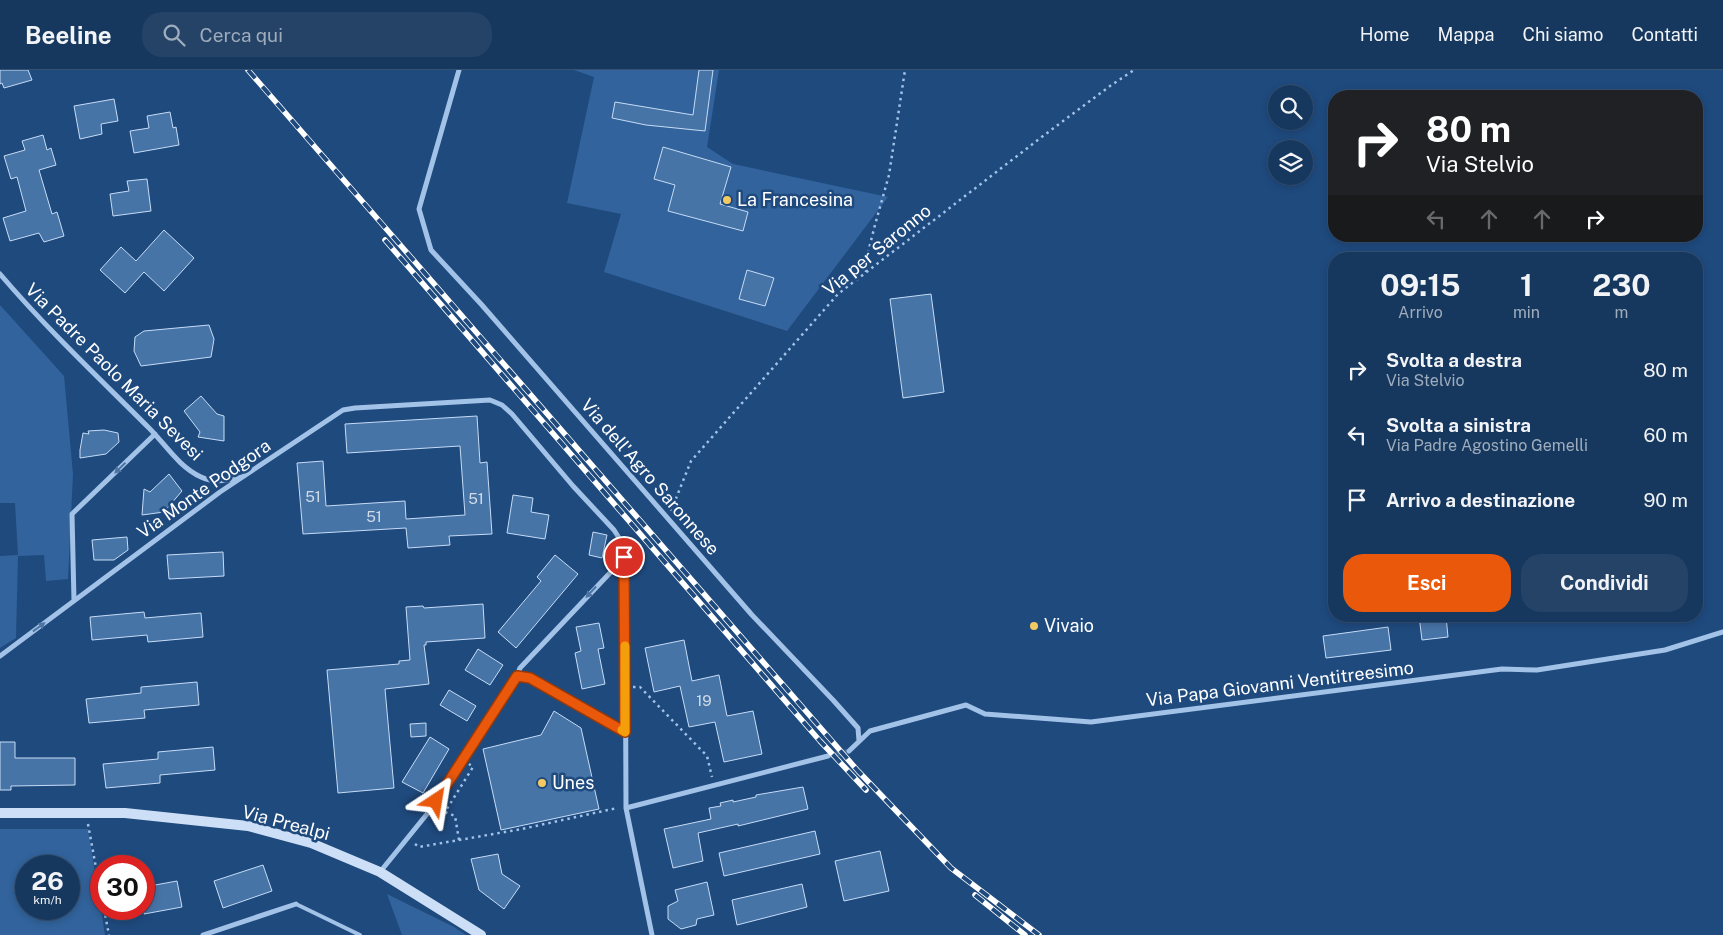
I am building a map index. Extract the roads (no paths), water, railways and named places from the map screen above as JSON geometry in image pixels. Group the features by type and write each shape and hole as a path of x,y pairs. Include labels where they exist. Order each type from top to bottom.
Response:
{"street":[{"name":"Via dell'Agro Saronnese","path":"459,70 419,209 431,250 481,304 752,615 852,720 858,728 859,741"},
{"name":"Via Padre Paolo Maria Sevesi","path":"0,274 60,340 155,434 186,468 202,478 216,482 245,476"},
{"name":"Via Monte Podgora","path":"0,656 220,492 336,414 343,410 355,408 490,400 502,405 614,530 621,541 624,557"},
{"path":"74,601 72,514 155,434"},
{"path":"380,872 427,814 517,676 520,668 624,557"},
{"path":"624,557 626,807 652,935"},
{"name":"Via Papa Giovanni Ventitreesimo","path":"849,751 870,731 966,706 985,714 1091,722 1502,670 1537,670 1664,650 1723,632"},
{"path":"517,676 530,678 625,732"},
{"path":"626,807 828,756"},
{"name":"Via Prealpi","path":"0,813 125,813 248,826 311,844 380,872 481,935"},
{"path":"202,935 296,904"}],"lane":[{"path":"296,904 360,935"}],"tunnel":[{"path":"828,756 849,751"}],"railway":[{"path":"248,70 858,771 951,868 1039,935"},
{"path":"385,240 820,741 866,790"},
{"path":"975,895 1025,935"}],"place":[{"name":"La Francesina","path":"727,200"},
{"name":"Vivaio","path":"1034,626"},
{"name":"Unes","path":"542,783"}]}
